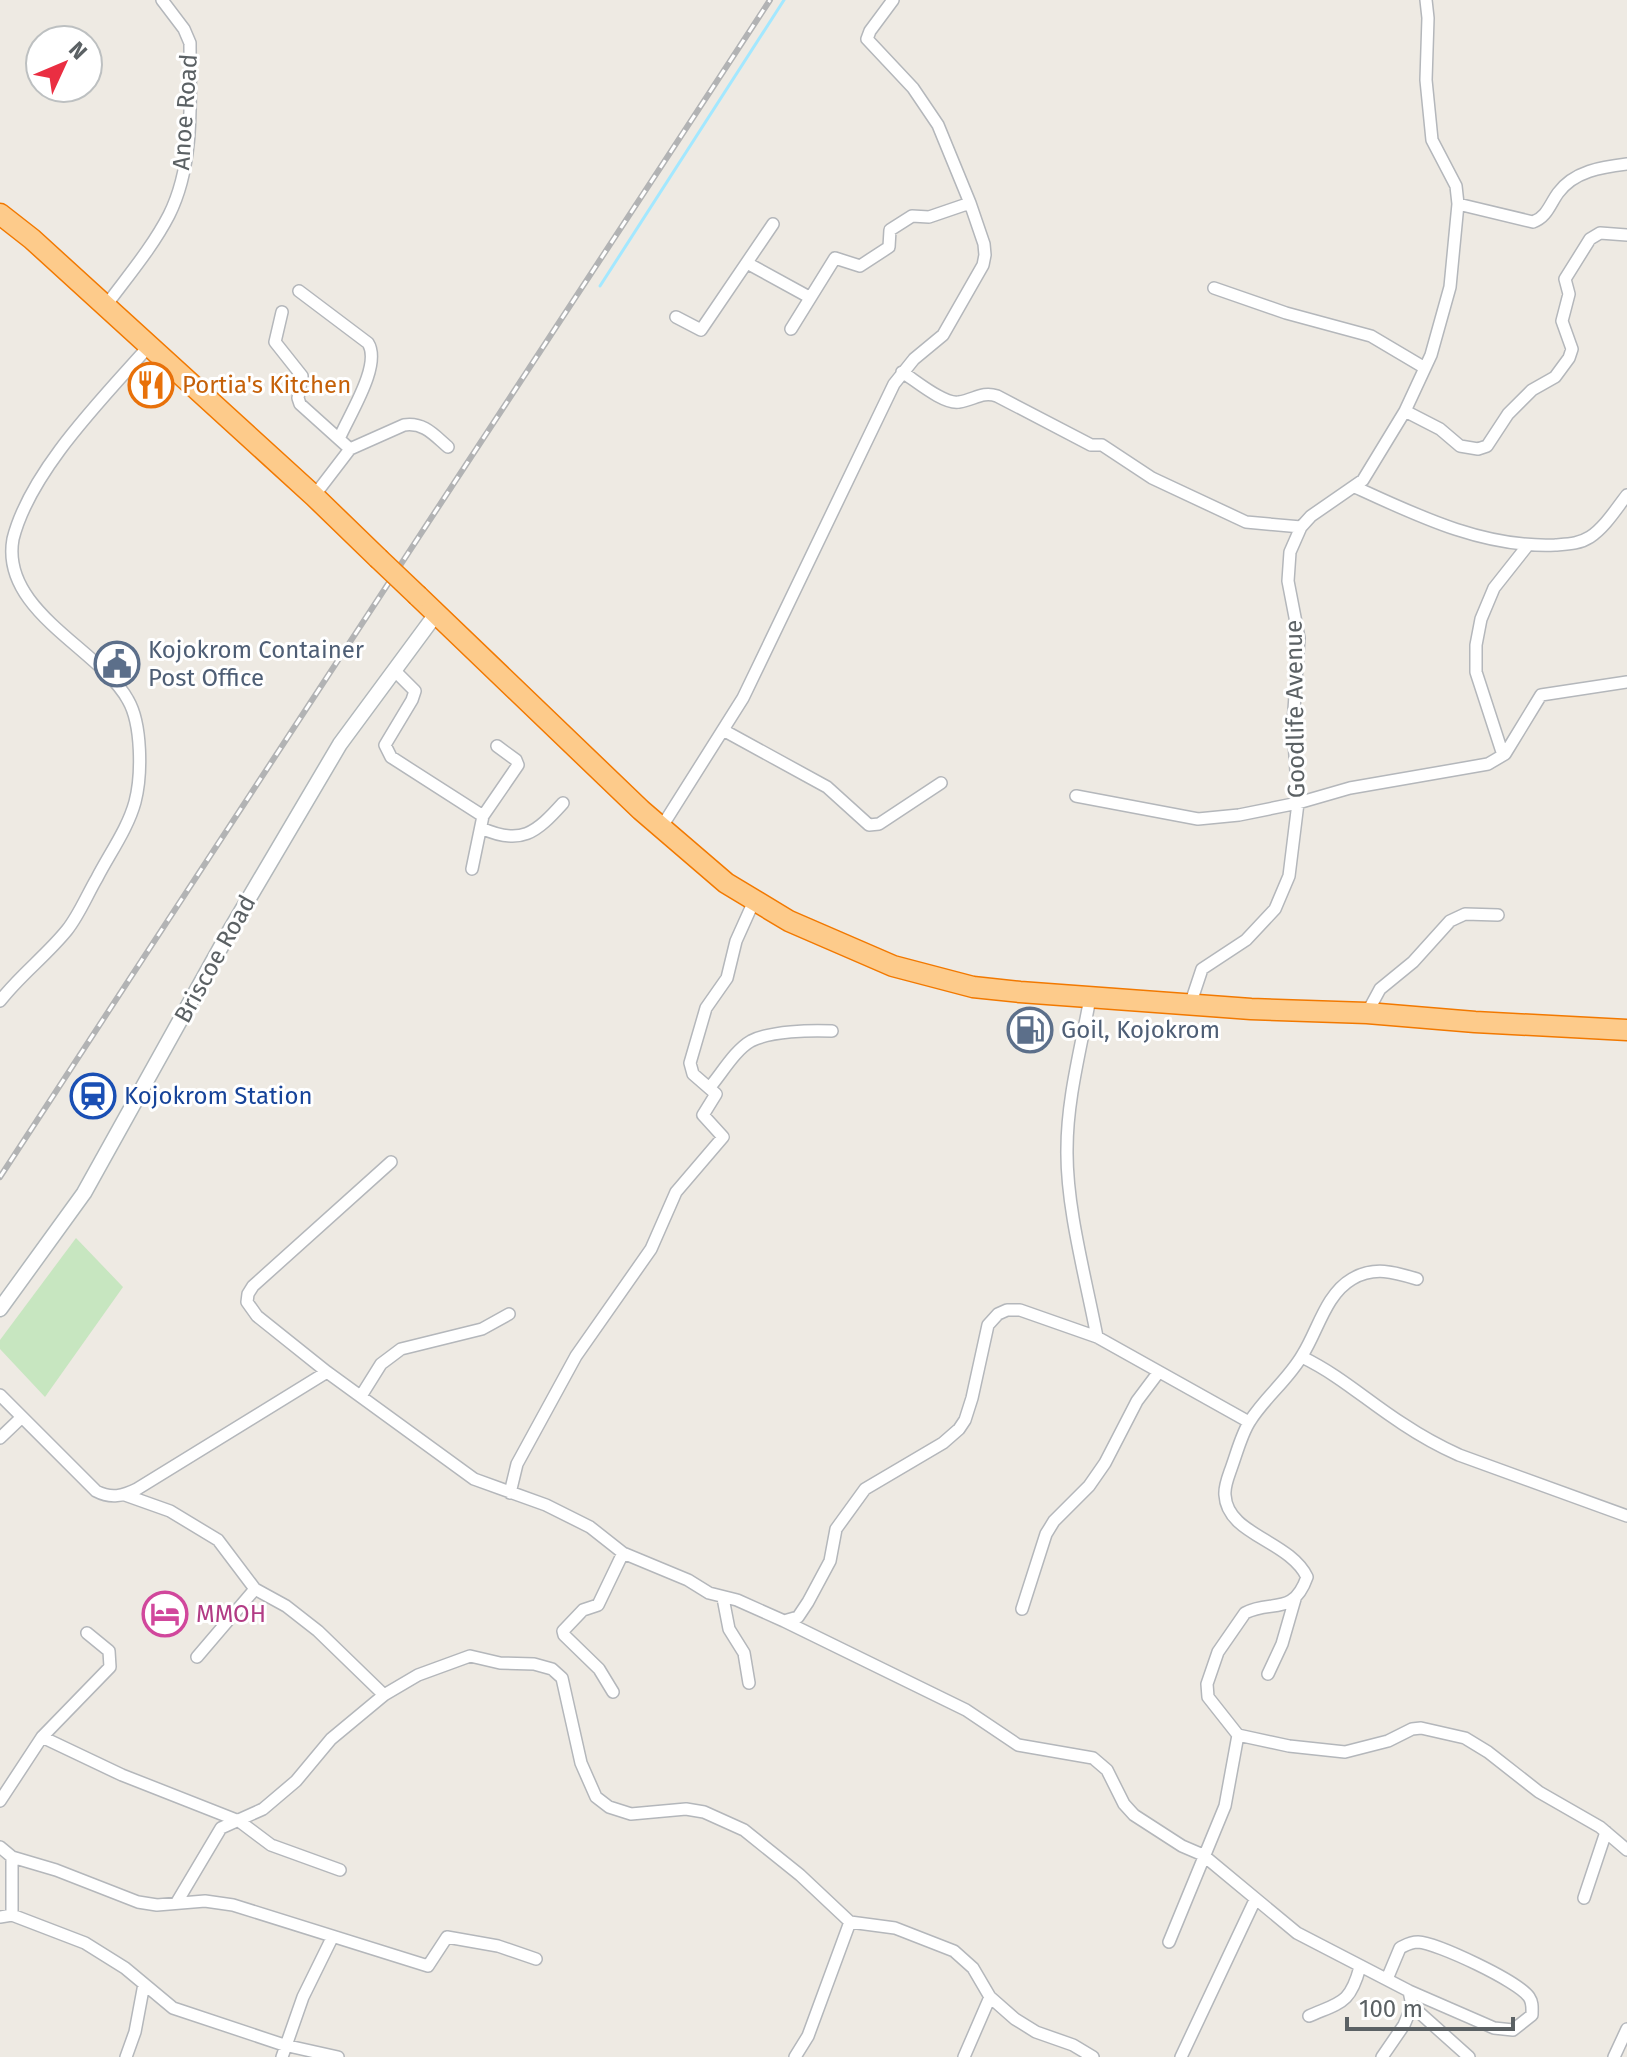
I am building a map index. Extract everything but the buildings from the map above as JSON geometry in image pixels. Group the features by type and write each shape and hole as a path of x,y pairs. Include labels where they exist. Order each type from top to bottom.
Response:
{"highway":[{"path":"0,214 314,496 661,828 726,883 818,935 924,976 973,987 1190,1005 1627,1030"}],"street":[{"name":"Anoe Road","path":"105,307 170,213 187,152 190,43 184,29 162,0"},
{"path":"661,828 743,698 828,517 902,372 943,335 983,265 984,244 938,125 913,88 867,39 893,0"},
{"path":"902,372 947,401 959,402 985,394 997,396 1091,445 1102,445 1152,478 1246,522 1301,527 1319,510 1363,480 1405,411 1425,368 1450,287 1458,204 1456,186 1432,140 1426,80 1426,0"},
{"path":"1458,204 1533,222 1545,214 1559,190 1576,178 1593,169 1627,164"},
{"path":"791,329 835,258 860,266 889,247 890,230 909,218 915,215 929,217 970,203"},
{"path":"676,317 701,330 773,224"},
{"path":"1405,411 1440,429 1460,446 1478,449 1487,446 1508,414 1532,390 1555,377 1569,358 1572,349 1562,321 1569,294 1565,279 1581,252 1590,239 1600,233 1627,235"},
{"path":"747,263 809,297"},
{"path":"1214,288 1286,313 1371,336 1425,368"},
{"path":"299,291 368,343 373,351 372,365 339,439"},
{"path":"282,312 275,342 302,376 298,398 300,404 350,449"},
{"path":"0,1001 69,927 129,818 139,782 136,721 129,702 117,684 43,617 25,594 14,572 11,556 13,539 44,475 76,429 149,346"},
{"path":"314,496 350,449 404,425 413,424 428,429 448,447"},
{"path":"1355,487 1457,531 1528,545 1575,544 1589,537 1602,527 1627,495"},
{"name":"Goodlife Avenue","path":"1190,1005 1202,969 1246,940 1275,909 1289,876 1298,803 1293,724 1299,638 1288,581 1290,552 1301,527"},
{"path":"1503,755 1476,672 1476,645 1481,619 1494,588 1528,545"},
{"path":"0,571 14,572"},
{"name":"Briscoe Road","path":"0,1309 84,1193 288,829 340,744 436,614"},
{"path":"395,671 415,691 385,745 391,757 498,836 516,837 541,826 563,803"},
{"path":"1076,796 1198,819 1239,815 1350,788 1488,764 1503,755 1541,695 1627,682"},
{"path":"723,730 827,787 869,825 879,824 941,783"},
{"path":"472,869 482,822 518,765 497,746"},
{"path":"510,1493 517,1464 576,1356 651,1249 676,1192 722,1139 723,1136 703,1117 717,1096 693,1074 690,1063 706,1008 727,978 736,941 754,901"},
{"path":"1367,1013 1380,989 1413,962 1450,921 1465,914 1498,915"},
{"path":"1090,998 1071,1102 1067,1152 1069,1185 1097,1337"},
{"path":"710,1087 744,1046 754,1039 811,1030 832,1031"},
{"path":"391,1162 253,1286 247,1302 257,1316 464,1473 546,1505 590,1527 623,1553 663,1568 723,1598 737,1600 784,1621 966,1710 1018,1745 1093,1758 1107,1770 1130,1811 1182,1846 1203,1855 1297,1933 1409,1991 1494,2028 1513,2030 1532,2015 1532,2004 1527,1994 1512,1983 1421,1942 1412,1942 1400,1948 1387,1979"},
{"path":"1268,1674 1282,1644 1295,1599 1307,1577 1301,1564 1238,1524 1229,1512 1227,1482 1249,1422 1302,1357 1335,1293 1350,1280 1369,1271 1391,1271 1417,1279"},
{"path":"784,1621 798,1617 808,1602 830,1561 836,1529 865,1489 943,1443 959,1429 972,1398 988,1325 998,1314 1007,1310 1020,1310 1097,1337 1249,1422"},
{"path":"361,1396 381,1364 401,1349 482,1329 509,1314"},
{"path":"1302,1357 1332,1371 1433,1443 1627,1516"},
{"path":"125,1495 327,1372"},
{"path":"1022,1609 1046,1534 1105,1463 1137,1401 1158,1373"},
{"path":"0,1395 96,1491 109,1496 125,1495 170,1511 218,1540 255,1589 286,1606 318,1631 384,1695"},
{"path":"0,1438 22,1417"},
{"path":"613,1692 599,1669 563,1631 583,1610 598,1605 623,1553"},
{"path":"197,1657 255,1589"},
{"path":"723,1598 729,1629 744,1653 749,1683"},
{"path":"1295,1599 1279,1607 1245,1613 1218,1652 1207,1684 1208,1697 1238,1735 1289,1746 1345,1752 1388,1741 1412,1729 1421,1728 1465,1738 1539,1792 1606,1832 1627,1850"},
{"path":"0,1801 42,1737 110,1667 109,1651 87,1633"},
{"path":"177,1902 216,1833 263,1809 296,1781 331,1739 384,1695 428,1670 470,1656 500,1663 527,1663 552,1669 562,1678 581,1763 596,1797 609,1807 631,1814 686,1809 704,1812 744,1830 800,1875 850,1922 895,1928 954,1951 973,1968 990,1997 1015,2019 1036,2032 1073,2045 1093,2057"},
{"path":"1169,1942 1225,1806 1238,1735"},
{"path":"42,1737 122,1775 239,1821 271,1845 340,1870"},
{"path":"1584,1898 1606,1832"},
{"path":"0,1847 12,1857 56,1870 138,1902 157,1905 205,1901 233,1905 428,1966 447,1937 498,1946 536,1959"},
{"path":"12,1857 6,1916 85,1943 173,2008 283,2051 338,2057"},
{"path":"1181,2057 1255,1900"},
{"path":"795,2057 808,2036 850,1922"},
{"path":"283,2051 303,1997 332,1938"},
{"path":"1309,2016 1348,1996 1354,1988 1360,1967"},
{"path":"126,2057 134,2039 144,1984"},
{"path":"1382,2057 1404,2025 1412,2006 1409,1991"},
{"path":"964,2057 990,1997"},
{"path":"1412,2006 1469,2057"},
{"path":"1614,2057 1627,2029"}],"green space":[{"path":"76,1238 123,1287 45,1397 0,1349 0,1340"}],"waterway":[{"path":"600,286 784,0"}],"railway":[{"path":"0,1177 770,0"}],"place":[{"name":"Portia's Kitchen","path":"151,385"},
{"name":"Kojokrom Container Post Office","path":"117,664"},
{"name":"Goil, Kojokrom","path":"1030,1030"},
{"name":"Kojokrom Station","path":"93,1096"},
{"name":"MMOH","path":"165,1614"}]}
